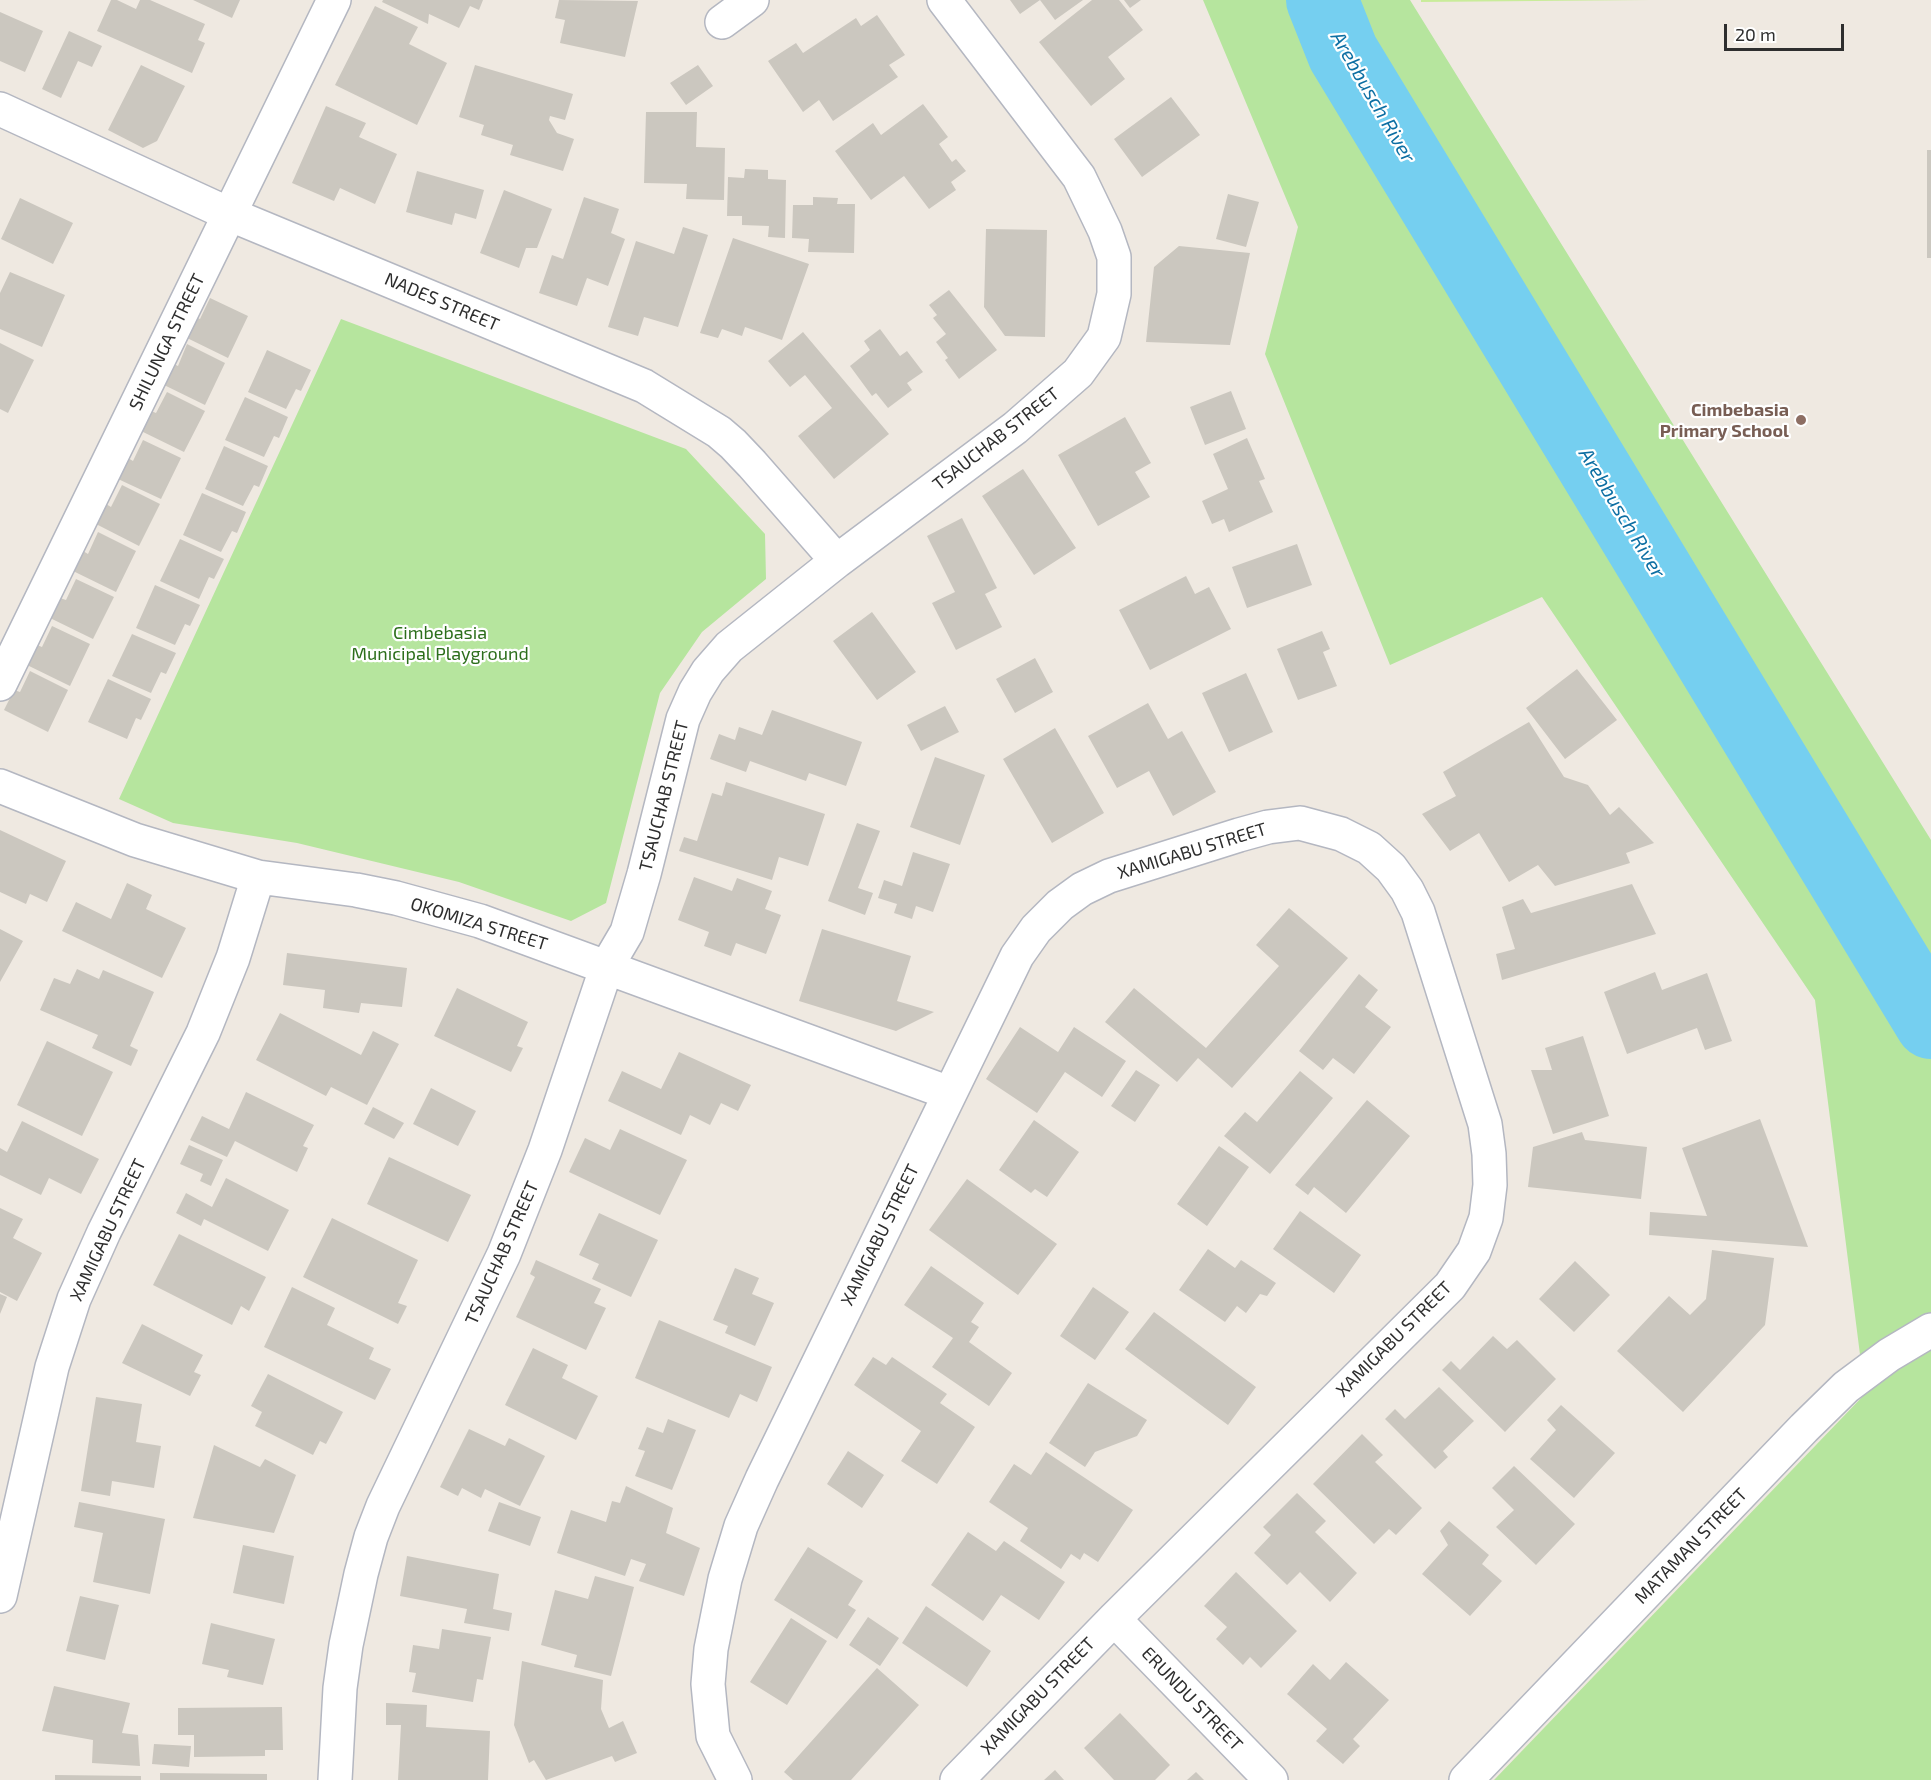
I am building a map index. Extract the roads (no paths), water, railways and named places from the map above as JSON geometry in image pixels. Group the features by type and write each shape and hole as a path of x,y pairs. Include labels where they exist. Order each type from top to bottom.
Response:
{"street":[{"name":"SHILUNGA STREET","path":"0,684 334,0"},
{"path":"722,22 752,0"},
{"name":"TSAUCHAB STREET","path":"335,1780 344,1656 371,1537 383,1506 504,1254 546,1150 607,966 627,932 636,906 683,719 695,692 708,671 729,647 837,561 1015,428 1078,373 1104,337 1114,294 1114,257 1105,231 1079,177 944,0"},
{"name":"NADES STREET","path":"0,109 229,214 644,386 719,432 734,444 837,561"},
{"name":"OKOMIZA STREET","path":"0,786 135,840 258,877 356,890 437,908 607,966 949,1094"},
{"name":"XAMIGABU STREET","path":"735,1780 713,1736 708,1684 711,1648 725,1579 741,1526 1017,956 1036,929 1060,905 1082,889 1109,876 1268,827 1300,824 1341,834 1369,848 1391,868 1407,890 1418,912 1485,1124 1490,1185 1486,1218 1474,1251 1450,1286 1114,1619 957,1780"},
{"name":"XAMIGABU STREET","path":"0,1596 52,1367 74,1299 104,1232 203,1033 233,958 258,877"},
{"name":"MATAMAN STREET","path":"1466,1780 1846,1387 1889,1355 1931,1330"},
{"name":"ERUNDU STREET","path":"1114,1619 1271,1780"}],"waterway":[{"name":"Arebbusch River","path":"1322,0 1343,53 1931,1023"}],"place":[{"name":"Cimbebasia Primary School","path":"1801,420"}],"park label":[{"name":"Cimbebasia Municipal Playground","path":"440,643"}]}
